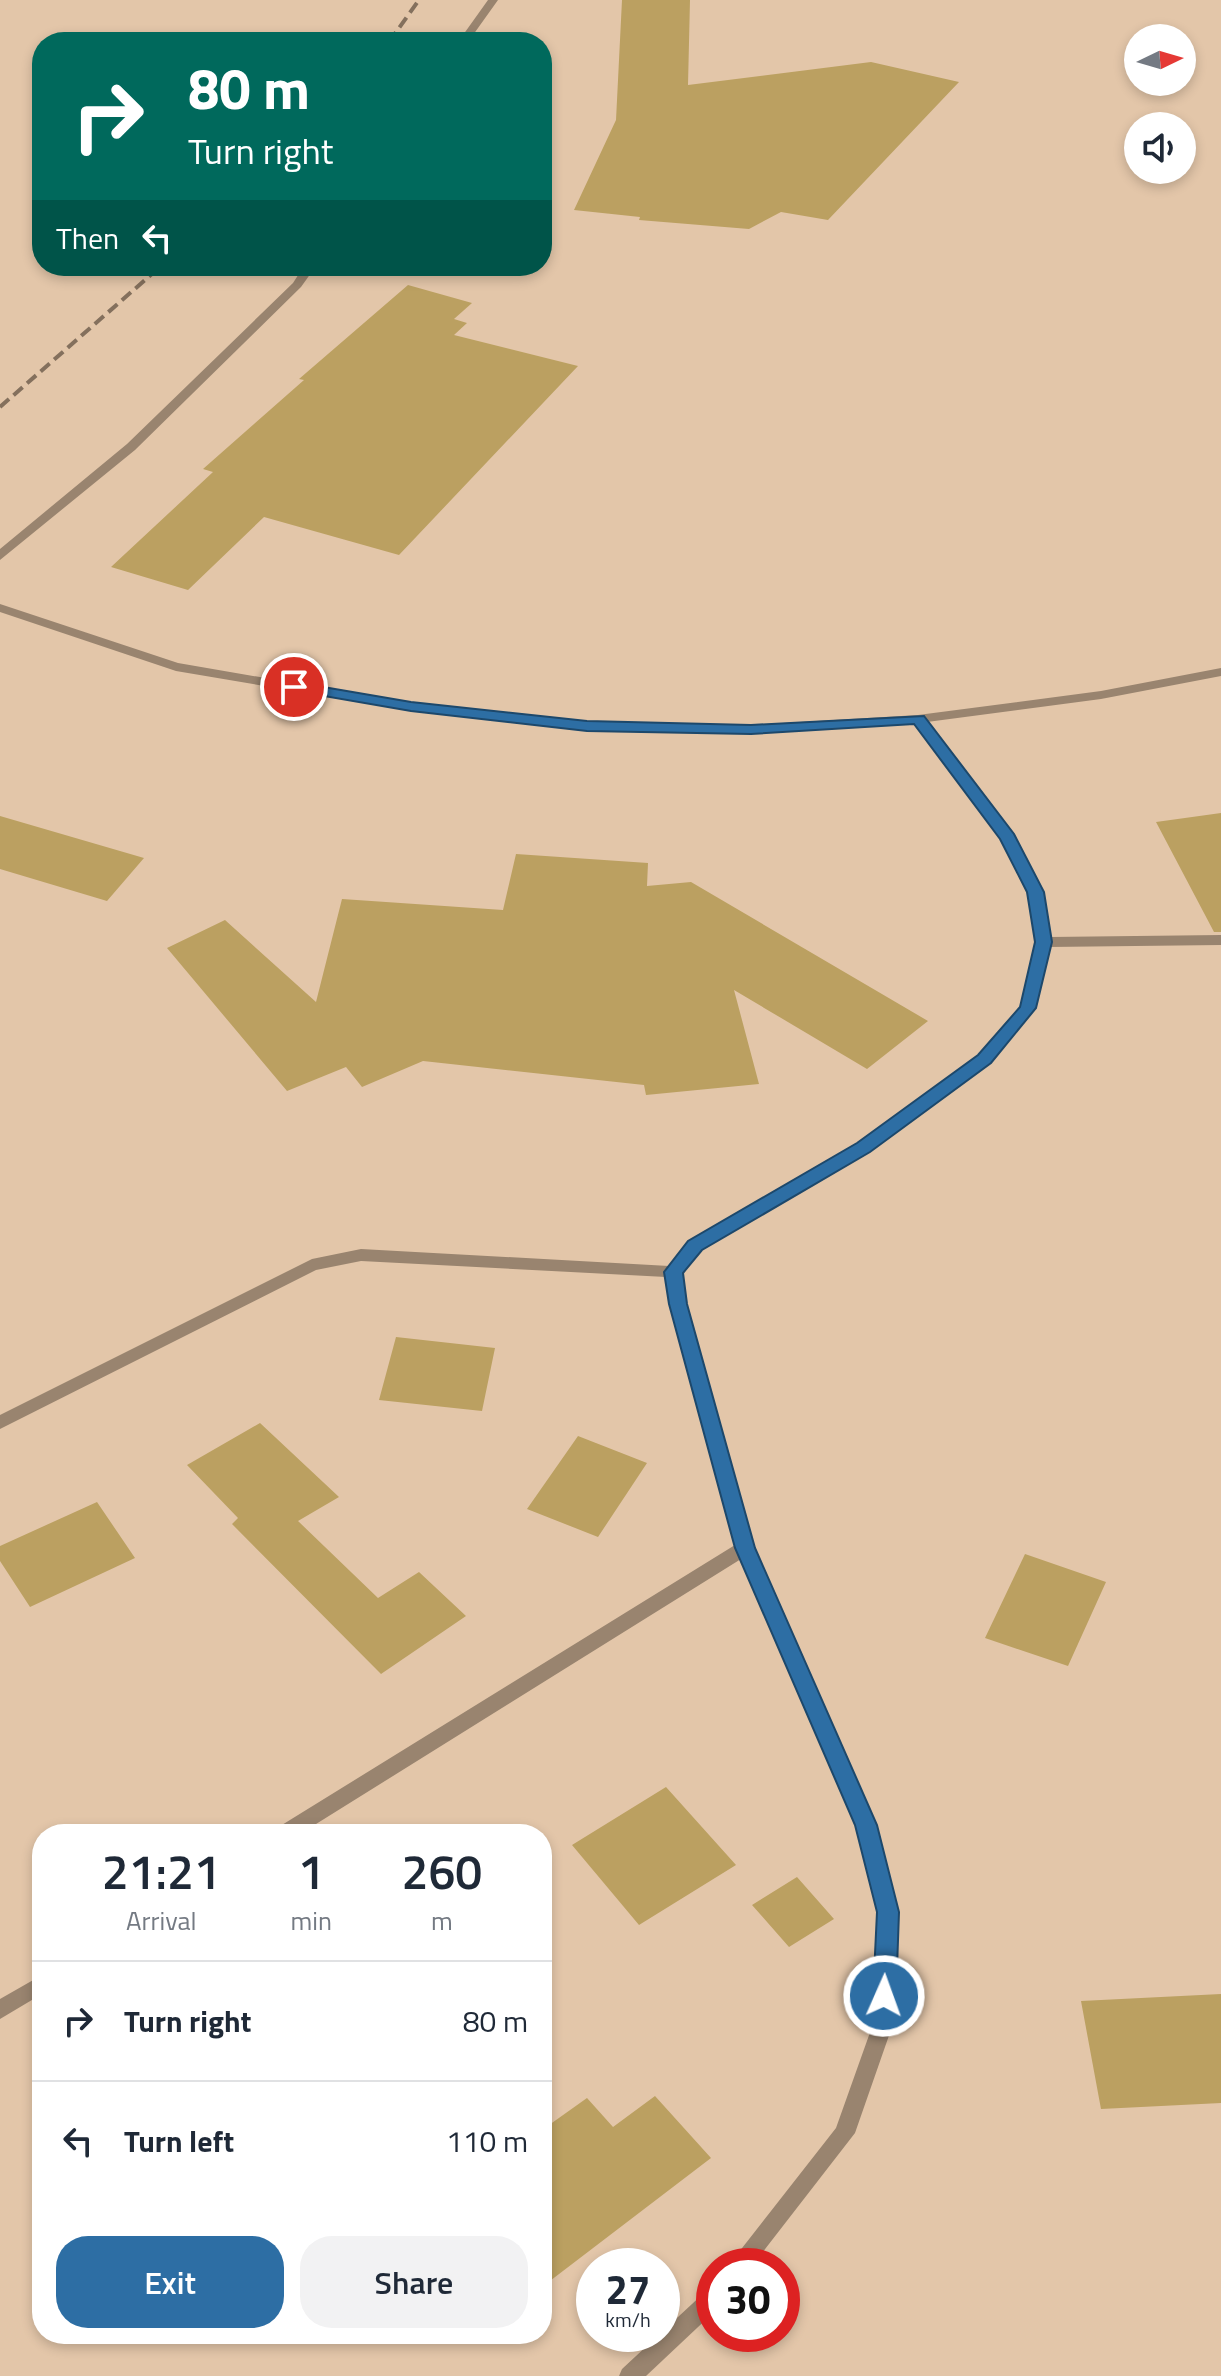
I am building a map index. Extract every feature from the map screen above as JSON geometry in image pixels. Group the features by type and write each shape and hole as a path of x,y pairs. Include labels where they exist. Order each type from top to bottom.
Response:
{"street":[{"path":"470,32 493,0"},
{"path":"0,556 131,447 303,276"},
{"path":"0,608 176,667 411,707 602,726 751,729 918,719 1101,695 1221,672"},
{"path":"753,2248 845,2133 883,2024 888,1912 866,1825 745,1548 678,1304 673,1272 695,1246 863,1147 984,1059 1028,1008 1043,942 1035,892 1008,838 918,719"},
{"path":"1043,942 1221,940"},
{"path":"0,1423 312,1265 361,1255 397,1255 673,1272"},
{"path":"300,1824 745,1548"},
{"path":"0,2010 32,1990"},
{"path":"630,2376 696,2315"}],"building":[{"path":"622,0 690,0 688,85 871,62 959,82 828,220 781,212 749,229 639,220 640,217 574,210 616,120"},
{"path":"408,285 472,303 454,319 467,323 454,335 578,366 399,555 264,517 188,590 111,567 213,472 203,469 304,380 299,379"},
{"path":"1221,813 1221,932 1214,932 1156,822"},
{"path":"0,816 144,858 107,901 0,869"},
{"path":"516,854 648,863 647,886 691,882 928,1021 867,1069 734,990 759,1084 646,1095 644,1085 423,1061 362,1087 346,1067 287,1091 167,948 225,920 316,1002 342,899 503,910"},
{"path":"396,1337 495,1348 482,1411 379,1400"},
{"path":"260,1423 339,1497 298,1521 378,1598 419,1572 466,1616 381,1674 232,1524 238,1518 187,1465"},
{"path":"578,1436 647,1463 598,1537 527,1509"},
{"path":"97,1502 135,1558 30,1607 0,1561 0,1546"},
{"path":"1025,1554 1106,1582 1068,1666 985,1638"},
{"path":"666,1787 736,1865 639,1925 572,1845"},
{"path":"797,1877 834,1919 789,1947 752,1905"},
{"path":"1221,1994 1221,2103 1101,2109 1081,2001"},
{"path":"655,2096 711,2158 593,2248 576,2248 576,2261 552,2279 552,2123 587,2098 613,2127"}],"railway":[{"path":"396,32 419,0"},
{"path":"0,407 150,276"}],"route":[{"path":"294,687 411,707 587,726 751,729 918,719 1008,838 1035,892 1043,942 1028,1008 984,1059 863,1147 695,1246 673,1272 678,1304 745,1548 866,1825 888,1912 884,1996"}]}
